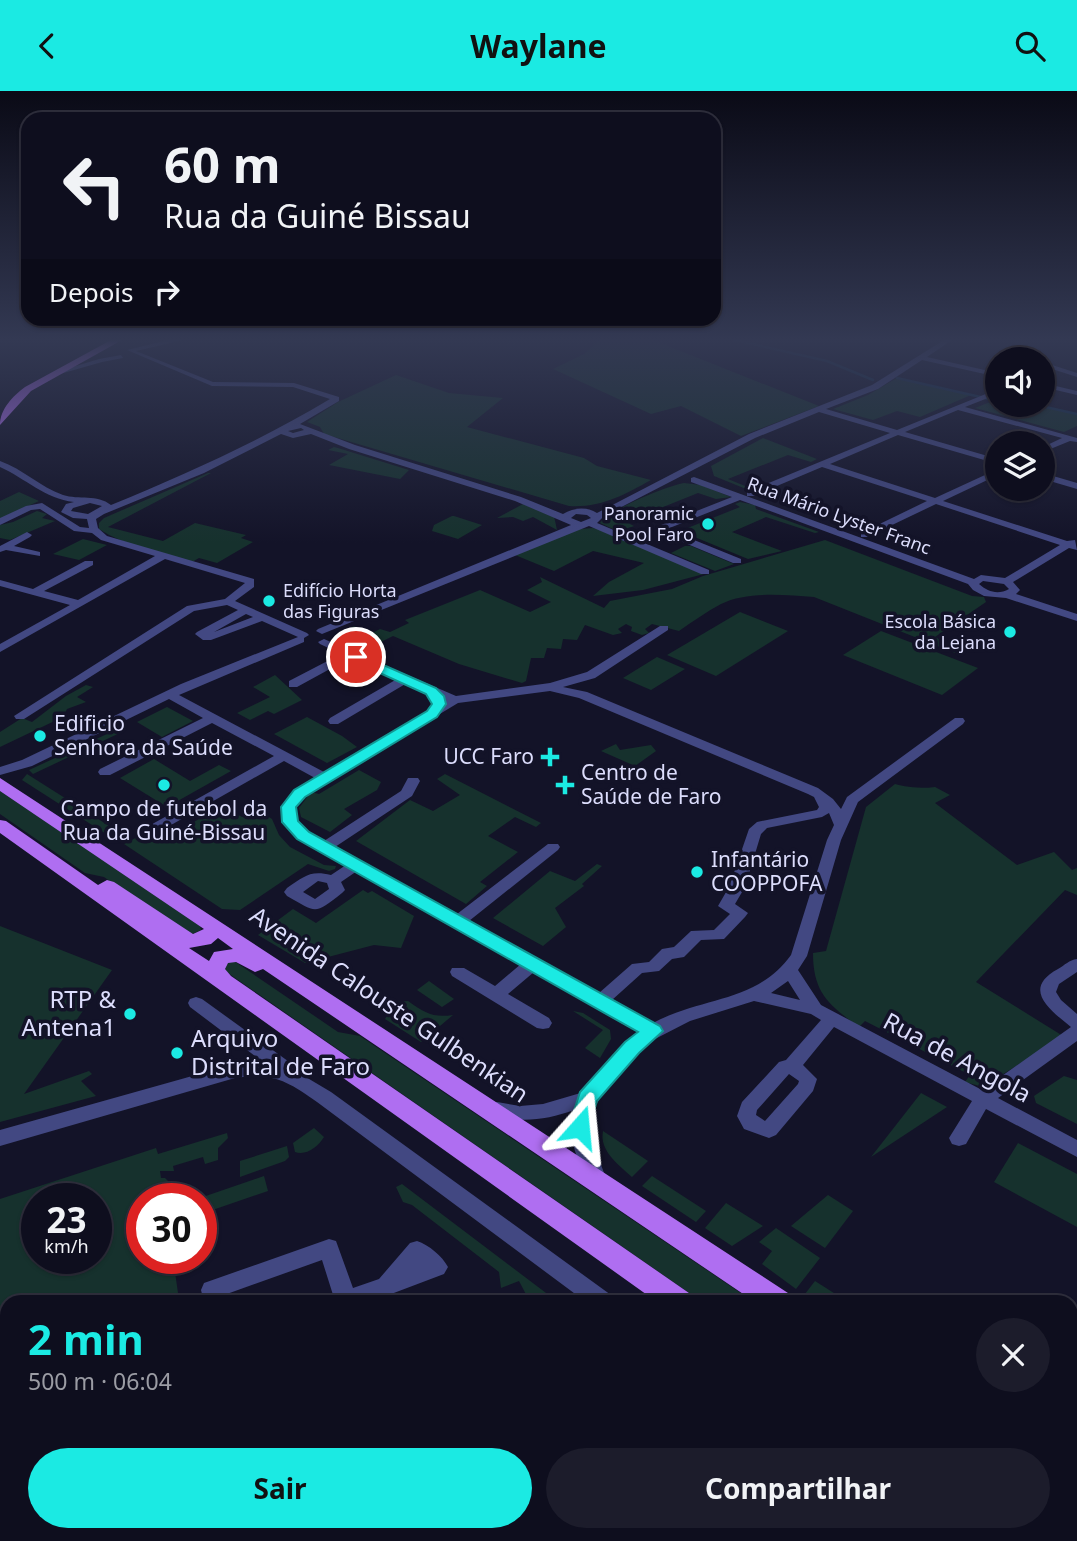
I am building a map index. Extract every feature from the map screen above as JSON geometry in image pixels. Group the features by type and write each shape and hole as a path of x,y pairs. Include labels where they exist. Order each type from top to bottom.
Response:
{"main road":[{"path":"0,422 10,408"},
{"name":"Avenida Calouste Gulbenkian","path":"1,779 210,923 767,1295"},
{"path":"0,825 669,1295"},
{"path":"68,873 105,884 189,941 200,941 212,934 214,929 210,923"},
{"path":"223,982 215,969 216,963 221,957 240,955 329,1016 355,1019"}],"street":[{"path":"70,514 74,504 122,495 158,479 213,464 246,448 291,432 324,408"},
{"path":"228,602 263,617 313,645 323,637 558,533 590,522 752,436 826,408"},
{"path":"737,561 659,529 958,408 1074,437"},
{"path":"820,410 985,458"},
{"path":"291,432 311,432 518,499 566,519 590,522 705,572"},
{"path":"291,432 333,441"},
{"path":"1055,445 1074,437"},
{"path":"70,514 92,515 104,511 191,475 246,448"},
{"path":"0,464 24,473 60,496 106,504 104,511"},
{"path":"822,464 1074,544"},
{"path":"695,466 703,471 698,478"},
{"path":"0,470 61,505 89,531"},
{"path":"864,535 985,477"},
{"name":"Rua Mário Lyster Franc","path":"669,479 698,478 977,580"},
{"path":"1055,480 1077,486"},
{"name":"Rua Mário Lyster Franc","path":"745,496 864,535 977,580"},
{"path":"558,533 566,519 578,511 593,511 632,498"},
{"path":"518,499 593,514 590,522"},
{"path":"0,522 29,508 42,506 76,529 89,531 161,557 250,581 250,586 228,602 191,608 20,716"},
{"path":"92,515 92,529 104,538"},
{"path":"3,548 27,535"},
{"path":"660,553 689,541"},
{"path":"1074,544 1007,581 977,580 974,587 982,592 1011,592 1077,613"},
{"path":"3,548 36,554"},
{"path":"0,649 161,557"},
{"path":"35,592 89,563"},
{"path":"0,580 80,604"},
{"path":"1007,581 1011,592 1077,618"},
{"path":"246,610 201,634 207,638 263,617"},
{"path":"653,1031 303,835 290,822 289,807 299,793 455,700 577,685 664,628"},
{"path":"1,779 27,763 170,695 301,637"},
{"path":"323,637 349,654 455,700"},
{"path":"293,684 349,654"},
{"path":"334,721 405,679"},
{"path":"577,685 594,699 813,791 835,807 841,827"},
{"path":"431,691 437,696 439,704 432,714"},
{"path":"170,695 325,778"},
{"path":"105,772 212,717"},
{"path":"598,1183 582,1144 581,1114 587,1098 632,1048 653,1031 690,1014 756,996 791,972 799,956 834,840 852,800 959,721"},
{"path":"152,830 283,756"},
{"path":"324,847 407,793 413,781"},
{"path":"813,791 841,799 863,791"},
{"path":"600,1001 638,968 653,967 668,953 678,953 697,935 718,935 740,913 726,906 737,887 754,832 762,825 822,813 826,807 824,799 813,791"},
{"path":"814,815 836,822 841,827"},
{"path":"457,922 553,847"},
{"path":"333,880 356,865"},
{"path":"496,995 532,964"},
{"path":"1074,964 1068,973 1053,980 1049,986 1049,996 1056,1007 1077,1023"},
{"path":"458,972 543,1023"},
{"name":"Rua de Angola","path":"791,972 823,1014"},
{"name":"Rua de Angola","path":"756,996 823,1014 1077,1149"},
{"path":"196,1003 593,1295"},
{"path":"791,1067 823,1014"},
{"path":"960,1138 982,1100 1077,1032"},
{"path":"234,1071 249,1065 253,1055 250,1043"},
{"path":"0,1137 234,1071 260,1066 279,1070 299,1079"},
{"path":"479,1103 510,1114 566,1106 587,1098"},
{"path":"213,1295 212,1290 329,1248 342,1295"},
{"path":"360,1295 387,1285"}],"green space":[{"path":"329,408 491,408 467,427 584,458 597,466 651,480 602,503 569,506 324,434 320,427 307,422"},
{"path":"637,408 675,408 651,414"},
{"path":"684,408 815,408 741,436"},
{"path":"942,408 920,417 897,411 873,420 833,409"},
{"path":"1055,409 1077,414 1077,426 1064,432 1008,417 1055,417"},
{"path":"763,438 817,459 811,462 788,455 728,479 750,488 746,489 714,476 711,466"},
{"path":"334,447 409,470 400,479 329,465 348,454 328,450"},
{"path":"211,473 108,527 163,541 195,523 246,535 241,538 253,542 217,563 199,558 192,562 156,552 132,545 99,529 99,523 104,518"},
{"path":"684,483 701,485 731,497 716,499 698,493 626,522 634,526 619,532 600,523 626,505"},
{"path":"19,492 39,501 0,519 0,501"},
{"path":"740,502 755,505 756,509 819,532 766,517 732,532 782,551 748,559 680,531 740,507 735,504"},
{"path":"523,504 554,516 557,530 533,517 523,521 513,517 497,518"},
{"path":"37,511 47,514 42,518 55,521 10,540 0,538 0,525"},
{"path":"452,516 482,525 458,539 432,531 434,525"},
{"path":"593,528 704,574 643,590 593,596 609,582 644,563 593,551 554,571 515,555 579,529"},
{"path":"83,539 107,545 79,560 53,554"},
{"path":"825,540 972,596 984,597 986,602 935,637 960,650 955,653 814,597 779,595 731,600 710,610 679,631 652,624 645,629 649,633 642,635 631,631 632,627 626,624 618,629 622,633 613,635 585,625 577,640 563,639 561,649 547,648 544,658 531,658 526,681 522,683 459,664 393,636 369,648 338,635 354,626 370,634 380,629 390,632 409,623 405,620 480,590 530,612 551,602 527,590 542,582 540,577 604,608 610,601 672,589 703,576"},
{"path":"685,546 734,564 715,571 671,553"},
{"path":"740,612 788,631 716,676 667,655"},
{"path":"881,631 978,668 942,695 843,655"},
{"path":"657,657 685,669 651,690 623,678"},
{"path":"275,675 302,700 274,714 268,711 250,720 237,713 270,697 253,687"},
{"path":"86,685 93,687 77,697 86,702 67,709 63,717 0,747 0,732 22,718 32,722 66,696"},
{"path":"167,707 193,721 162,737 137,722"},
{"path":"307,717 357,747 327,763 274,734"},
{"path":"120,728 124,731 33,774 29,770"},
{"path":"616,744 620,750 651,745 656,751 635,766 601,751"},
{"name":"Campo de futebol da Rua da Guiné-Bissau","path":"154,759 190,781 219,765 231,771 167,807 120,778"},
{"path":"359,770 381,782 377,790 344,809 352,815 330,832 301,817 299,808 311,792 319,794"},
{"path":"27,774 125,836 117,841 22,780"},
{"path":"445,774 541,823 536,827 515,817 488,836 518,852 480,882 487,886 466,904 356,841 410,800 433,811 460,795 437,779"},
{"path":"895,784 935,787 950,795 935,803 1017,865 1054,852 1072,870 1077,868 1077,895 1065,890 976,982 1063,1036 983,1087 965,1082 970,1075 865,1021 859,1027 831,1004 816,978 813,953 826,951 866,807"},
{"path":"0,791 200,925 201,930 190,935 185,933 104,877 85,873 0,814"},
{"path":"221,805 242,817 256,809 272,819 279,835 290,847 324,865 336,866 335,869 329,871 308,864 240,910 222,909 124,844 141,835 153,840 169,831 175,834"},
{"path":"597,864 602,866 582,884 584,886 555,908 566,927 543,946 493,918 550,871 575,881"},
{"path":"363,890 368,893 372,891 414,916 401,948 374,945 305,963 258,935 293,909 316,923"},
{"path":"0,926 112,970 24,1094 89,1071 92,1074 81,1081 96,1096 0,1122"},
{"path":"234,961 338,1032 360,1036 744,1295 692,1295 228,973 225,970 226,963"},
{"path":"429,981 454,999 442,1007 417,990"},
{"path":"408,1001 429,1014 453,1015 421,1042 385,1019 387,1016 377,1009 385,1003"},
{"path":"573,1011 583,1013 610,1030 611,1039 600,1058 585,1048 603,1030"},
{"path":"1064,1076 1077,1080 1077,1124 1036,1103 1034,1096"},
{"path":"921,1093 947,1107 871,1157"},
{"path":"314,1128 324,1137 321,1141 307,1152 295,1152 293,1143"},
{"path":"603,1131 648,1161 632,1177 607,1151"},
{"path":"227,1133 228,1138 218,1148 218,1160 205,1164 203,1157 173,1166 174,1171 160,1171 161,1178 170,1183 126,1183 126,1274 175,1274 178,1295 0,1295 0,1199 21,1192 21,1274 112,1274 112,1183 49,1183 156,1148 158,1154"},
{"path":"1018,1143 1077,1174 1077,1227 994,1182"},
{"path":"287,1146 289,1157 285,1161 240,1177 240,1161"},
{"path":"264,1176 268,1191 217,1209 217,1192"},
{"path":"652,1176 706,1211 696,1222 642,1186"},
{"path":"402,1184 549,1295 526,1295 519,1281 501,1288 499,1272 412,1205 403,1202 396,1187"},
{"path":"828,1195 853,1211 825,1248 791,1226"},
{"path":"726,1203 763,1226 732,1246 705,1228"},
{"path":"776,1228 820,1258 796,1289 762,1264 772,1251 759,1242"},
{"path":"815,1281 837,1295 807,1295"}],"waterway":[{"path":"1055,409 1077,414"}],"place":[{"name":"Panoramic Pool Faro","path":"708,524"},
{"name":"Edifício Horta das Figuras","path":"269,601"},
{"name":"Escola Básica da Lejana","path":"1010,632"},
{"name":"Edificio Senhora da Saúde","path":"40,736"},
{"name":"UCC Faro","path":"550,757"},
{"name":"Campo de futebol da Rua da Guiné-Bissau","path":"164,785"},
{"name":"Centro de Saúde de Faro","path":"565,785"},
{"name":"Infantário COOPPOFA","path":"697,872"},
{"name":"RTP & Antena1","path":"130,1014"},
{"name":"Arquivo Distrital de Faro","path":"177,1053"}],"route":[{"path":"356,657 431,691 437,696 439,704 432,714 299,793 289,807 290,822 303,835 653,1031 619,1061 587,1098 580,1127"}]}
